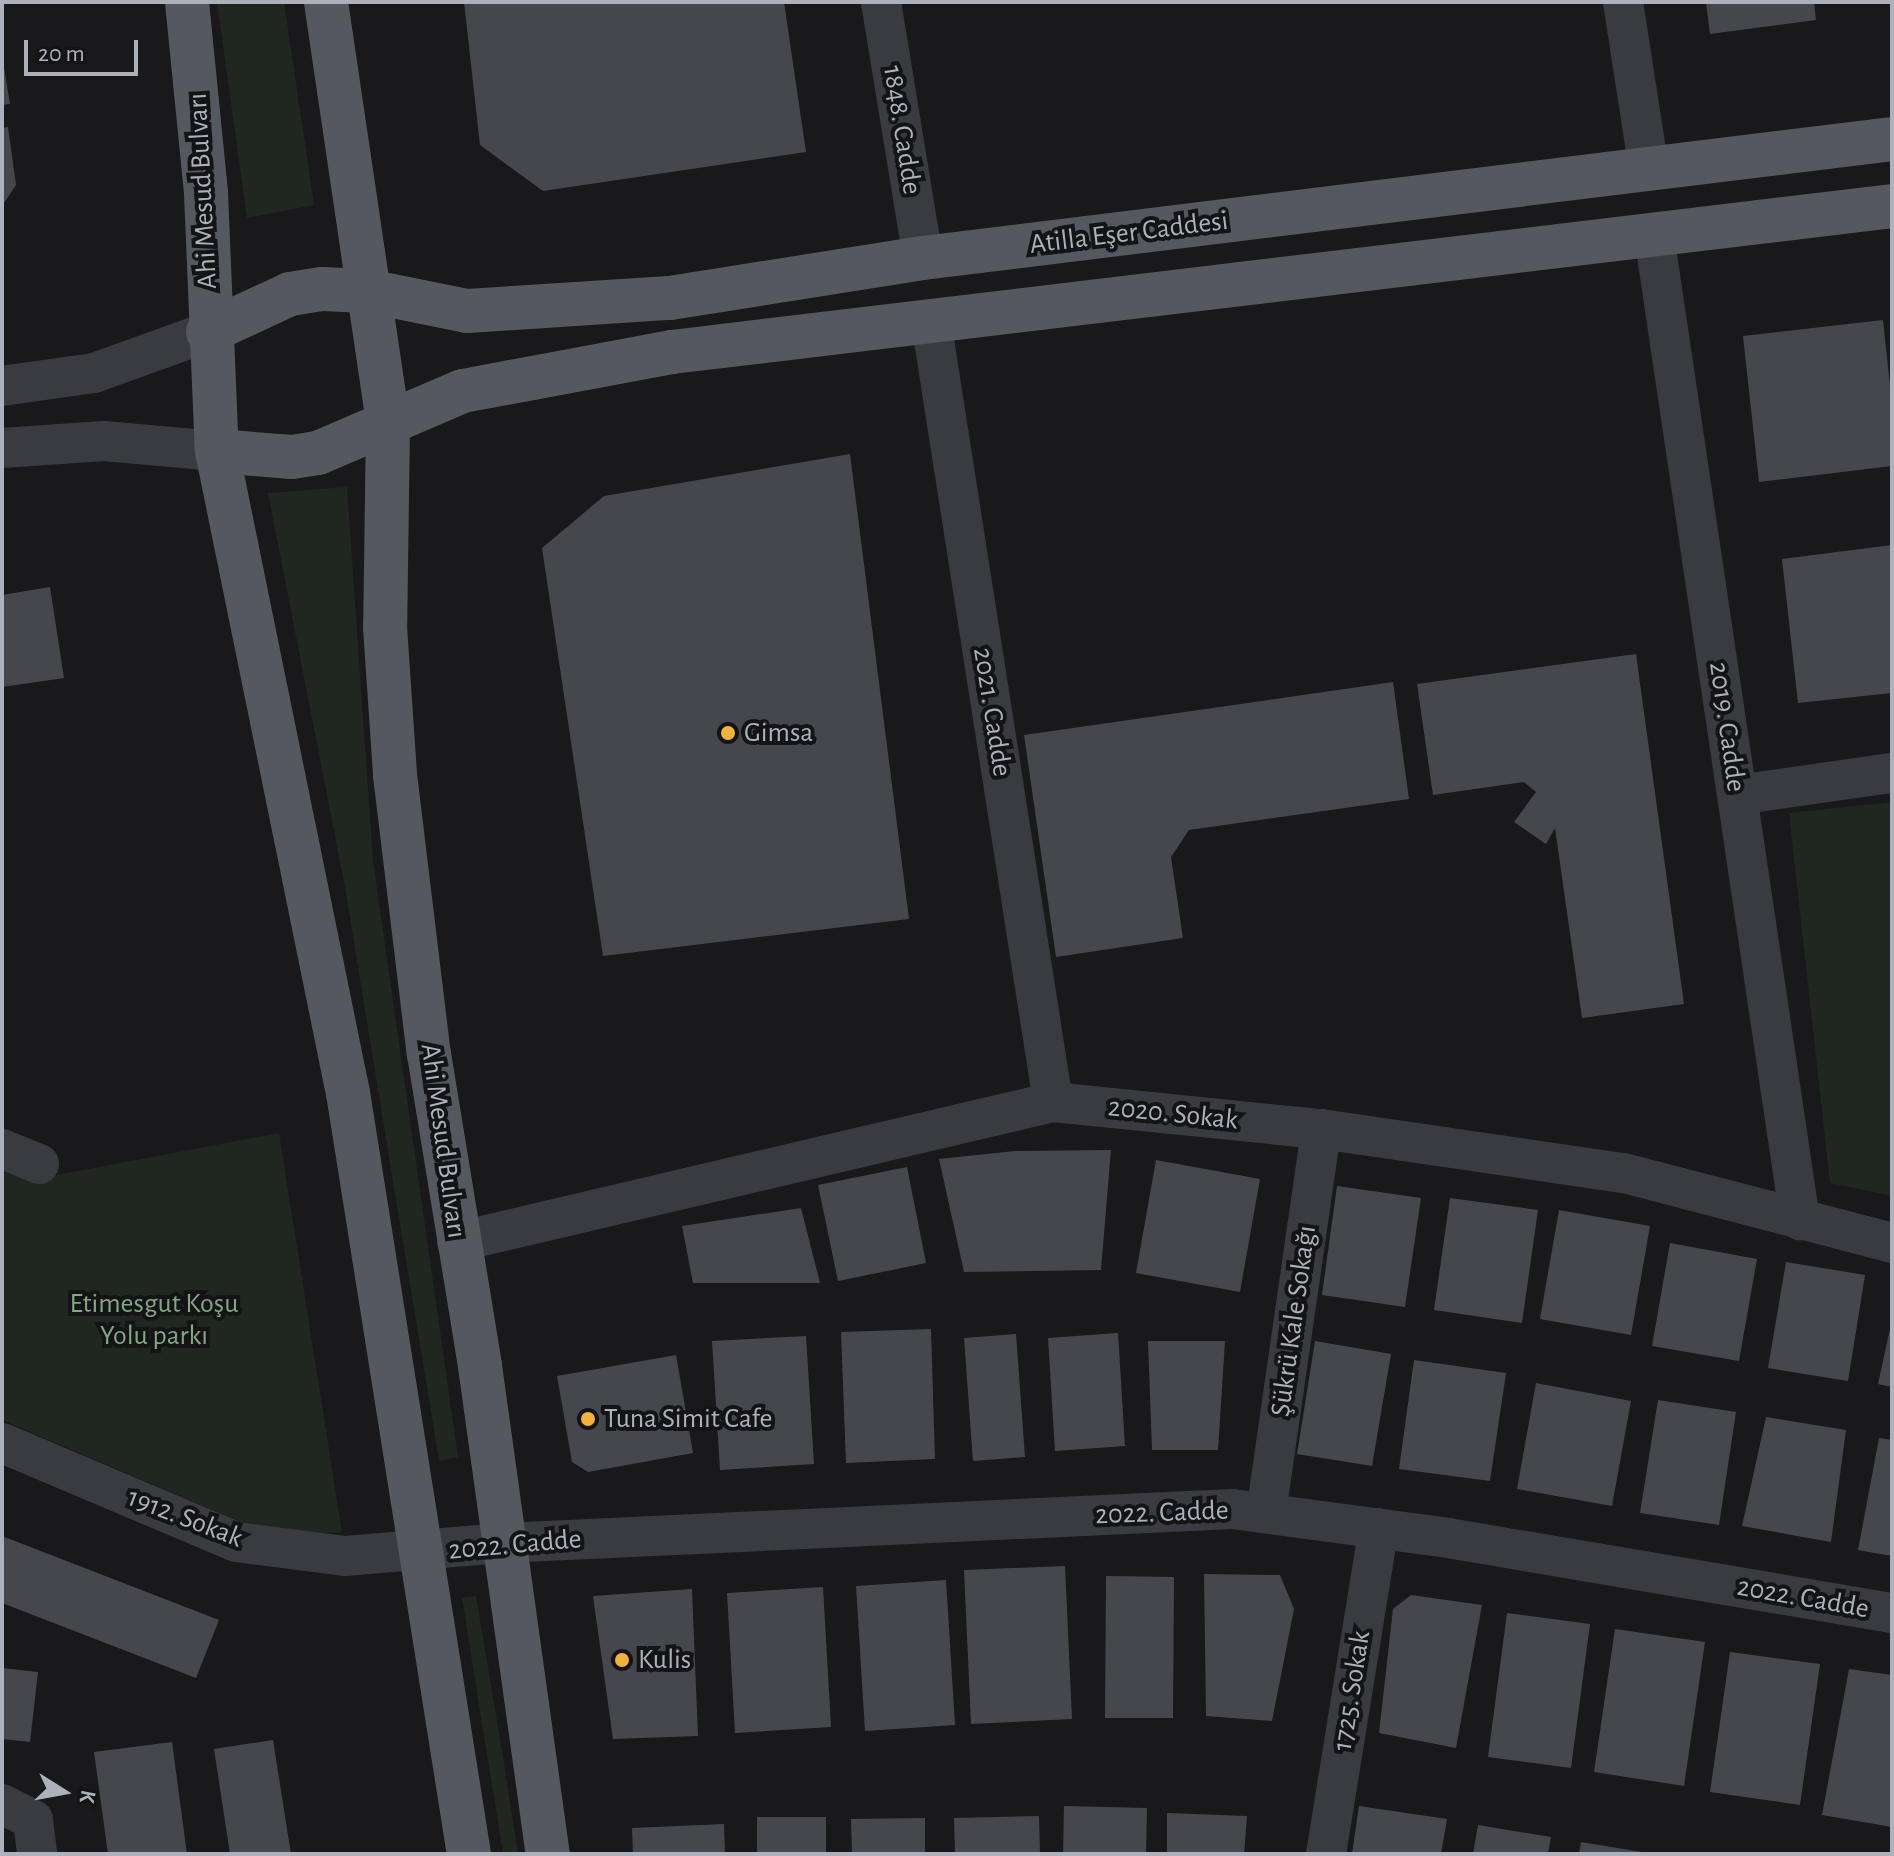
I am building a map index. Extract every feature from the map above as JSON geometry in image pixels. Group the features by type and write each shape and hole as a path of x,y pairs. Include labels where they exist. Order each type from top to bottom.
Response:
{"main road":[{"name":"Ahi Mesud Bulvarı","path":"187,2 206,193 208,332 217,451 345,1078 425,1553 469,1854"},
{"name":"Ahi Mesud Bulvarı","path":"326,2 388,424 385,627 394,761 457,1242 548,1854"},
{"name":"Atilla Eşer Caddesi","path":"368,291 467,311 513,311 670,298 923,258 1892,139"},
{"path":"217,451 292,457 318,453 463,391 672,352 1892,206"},
{"name":"Ahi Mesud Bulvarı","path":"208,332 290,294 368,291"}],"street":[{"name":"1848. Cadde","path":"881,2 923,258"},
{"path":"1623,2 1649,170"},
{"name":"2019. Cadde","path":"1654,235 1800,1220"},
{"name":"2021. Cadde","path":"931,321 1053,1102"},
{"path":"2,386 94,373 208,332"},
{"path":"2,448 104,441 217,451"},
{"path":"1737,795 1892,773"},
{"name":"2020. Sokak","path":"457,1242 1053,1102 1321,1129 1624,1173 1892,1243"},
{"name":"Şükrü Kale Sokağı","path":"1266,1513 1321,1129"},
{"path":"2,1149 39,1164"},
{"name":"1912. Sokak","path":"2,1443 236,1542 345,1556 425,1553"},
{"name":"2022. Cadde","path":"425,1553 504,1543 1217,1510 1266,1513 1379,1528 1892,1613"},
{"name":"1725. Sokak","path":"1326,1854 1379,1528"},
{"path":"2,1804 33,1820 37,1854"}],"green space":[{"path":"217,2 284,2 314,205 247,218"},
{"path":"347,487 373,861 458,1457 439,1461 344,882 268,493"},
{"path":"1892,802 1892,1196 1830,1183 1789,813"},
{"name":"Etimesgut Koşu Yolu parkı","path":"279,1133 342,1532 274,1536 2,1420 2,1172 31,1180"},
{"path":"476,1596 518,1854 503,1854 462,1598"}],"building":[{"path":"464,2 784,2 806,152 543,191 480,145"},
{"path":"1706,2 1814,2 1816,20 1710,34"},
{"path":"2,55 10,104 2,105"},
{"path":"8,127 16,185 2,206 2,128"},
{"path":"1883,320 1892,404 1892,466 1759,482 1743,336"},
{"name":"Gimsa","path":"850,454 909,919 603,956 542,548 604,496"},
{"path":"1892,545 1892,693 1798,703 1782,559"},
{"path":"50,587 64,678 2,687 2,595"},
{"path":"1636,654 1684,1004 1582,1018 1555,828 1546,844 1514,822 1536,792 1524,782 1433,795 1417,684"},
{"path":"1393,682 1409,799 1189,830 1171,857 1183,938 1056,957 1024,735"},
{"path":"1111,1150 1101,1270 964,1272 939,1159 1015,1151"},
{"path":"1156,1160 1260,1179 1240,1292 1136,1273"},
{"path":"907,1167 926,1263 838,1281 818,1185"},
{"path":"1337,1186 1421,1198 1405,1307 1322,1295"},
{"path":"1450,1198 1538,1210 1522,1323 1434,1310"},
{"path":"801,1208 820,1283 693,1283 682,1226"},
{"path":"1559,1210 1650,1226 1631,1335 1540,1319"},
{"path":"1670,1243 1757,1259 1739,1361 1652,1346"},
{"path":"1786,1262 1865,1275 1848,1381 1768,1368"},
{"path":"1892,1324 1892,1387 1878,1384"},
{"path":"931,1329 935,1459 846,1463 841,1332"},
{"path":"1118,1333 1125,1446 1055,1451 1048,1338"},
{"path":"1016,1334 1025,1457 973,1461 964,1338"},
{"path":"806,1336 814,1464 720,1470 712,1341"},
{"path":"1148,1341 1225,1341 1218,1450 1152,1450"},
{"path":"1315,1341 1391,1354 1372,1466 1297,1454"},
{"path":"676,1355 693,1453 588,1472 572,1462 557,1376"},
{"path":"1414,1360 1506,1373 1490,1481 1399,1469"},
{"path":"1536,1383 1631,1401 1612,1506 1517,1489"},
{"path":"1658,1400 1736,1412 1719,1525 1640,1513"},
{"path":"1766,1417 1846,1430 1831,1542 1742,1526"},
{"path":"1879,1438 1892,1440 1892,1556 1858,1550"},
{"path":"2,1536 219,1620 196,1678 2,1603"},
{"path":"1065,1566 1072,1719 971,1724 964,1570"},
{"path":"1204,1574 1280,1575 1294,1609 1272,1721 1206,1716"},
{"path":"1106,1576 1174,1577 1173,1718 1105,1718"},
{"path":"946,1580 955,1725 865,1731 856,1586"},
{"path":"823,1587 831,1727 735,1733 727,1593"},
{"path":"692,1589 698,1736 613,1739 593,1596"},
{"path":"1411,1595 1482,1605 1456,1748 1379,1733 1393,1609"},
{"path":"1507,1613 1590,1624 1571,1768 1488,1757"},
{"path":"1615,1629 1705,1642 1684,1786 1594,1772"},
{"path":"1730,1652 1820,1664 1800,1805 1710,1792"},
{"path":"2,1668 38,1672 30,1742 2,1739"},
{"path":"1849,1669 1892,1675 1892,1827 1822,1815"},
{"path":"273,1740 291,1854 230,1854 214,1749"},
{"path":"172,1742 187,1854 108,1854 94,1752"},
{"path":"1064,1806 1147,1808 1146,1854 1063,1854"},
{"path":"1359,1806 1447,1819 1441,1854 1352,1854"},
{"path":"1167,1813 1247,1816 1244,1854 1167,1854"},
{"path":"1039,1816 1040,1854 955,1854 954,1818"},
{"path":"757,1817 826,1817 826,1854 757,1854"},
{"path":"925,1818 925,1854 852,1854 851,1819"},
{"path":"724,1824 725,1854 633,1854 632,1828"},
{"path":"1478,1825 1551,1837 1548,1854 1473,1854"},
{"path":"1581,1842 1642,1852 1642,1854 1579,1854"}],"place":[{"name":"Gimsa","path":"728,733"},
{"name":"Tuna Simit Cafe","path":"588,1419"},
{"name":"Kulis","path":"622,1660"}]}
